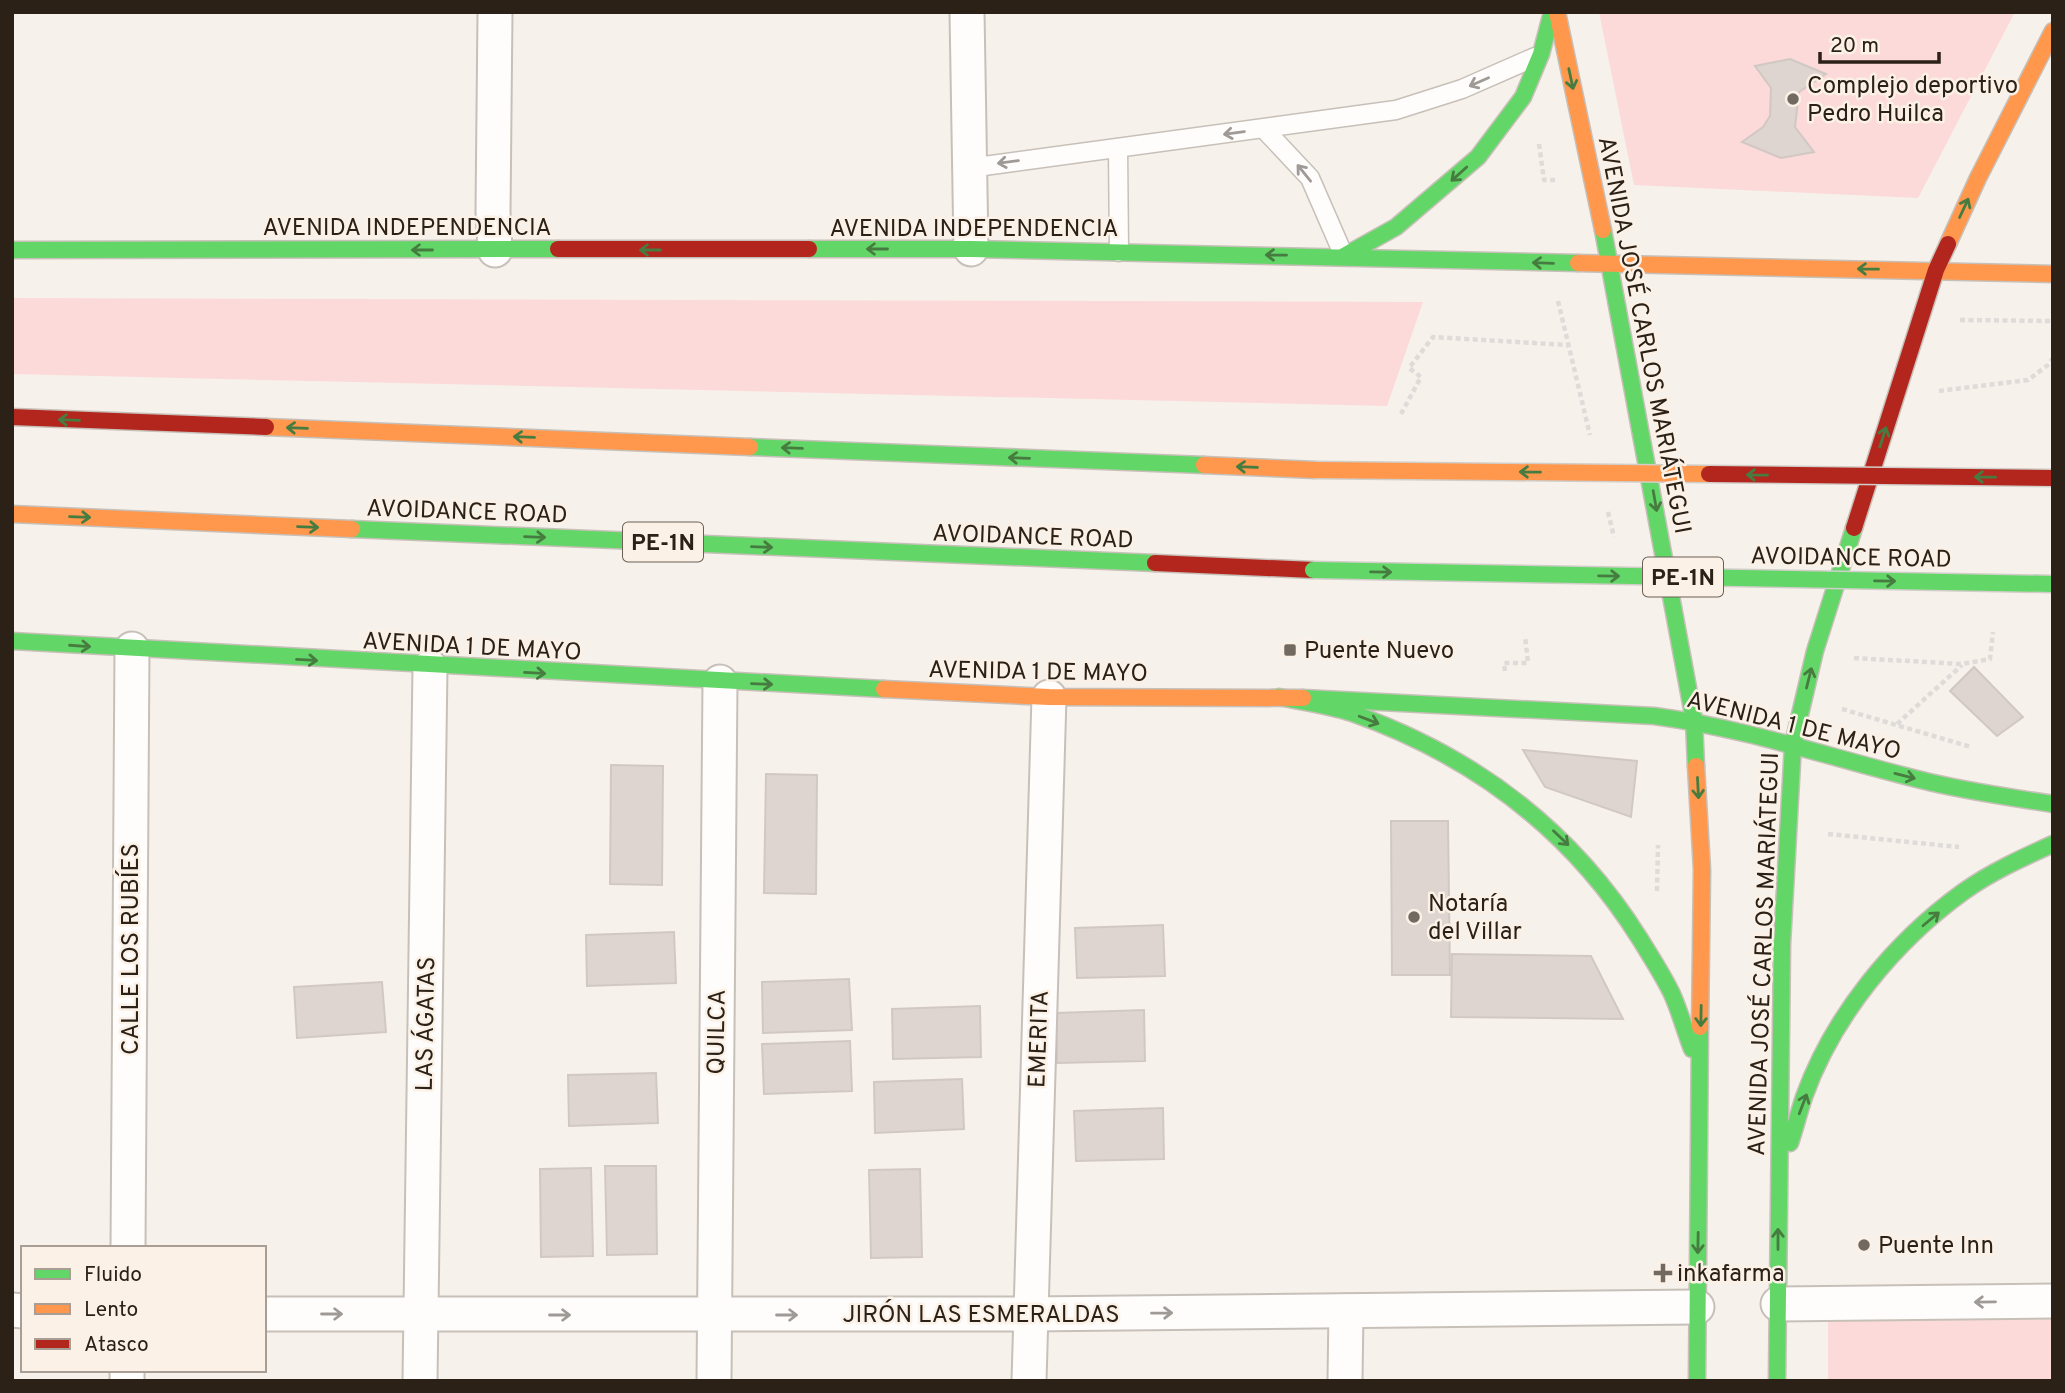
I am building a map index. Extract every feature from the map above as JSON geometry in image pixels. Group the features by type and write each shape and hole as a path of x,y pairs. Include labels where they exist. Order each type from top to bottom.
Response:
{"main road":[{"path":"1344,256 1396,227 1478,157 1523,97 1541,54 1552,12"},
{"name":"AVENIDA JOSÉ CARLOS MARIÁTEGUI","path":"1557,12 1611,265 1694,720 1702,870 1697,1381"},
{"name":"AVENIDA JOSÉ CARLOS MARIÁTEGUI","path":"1777,1381 1782,944 1793,744 1815,651 1936,270 1978,178 2053,31"},
{"path":"2035,65 2053,69"},
{"name":"AVENIDA INDEPENDENCIA","path":"12,250 971,249 2053,274"},
{"path":"12,417 1315,470 2053,478"},
{"name":"AVOIDANCE ROAD","path":"12,514 1313,570 2053,584"},
{"name":"AVENIDA 1 DE MAYO","path":"12,641 430,667 1049,697 1279,697 1640,715 1694,720 1793,744 1907,777 2053,804"},
{"path":"1279,697 1349,712 1416,737 1478,771 1535,813 1586,863 1630,919 1672,993 1700,1073"},
{"path":"1778,1193 1793,1129 1817,1067 1849,1010 1879,971 1913,934 1950,902 1991,875 2053,844"}],"street":[{"path":"495,12 495,250"},
{"path":"967,12 971,249"},
{"name":"CALLE LOS RUBÍES","path":"128,1246 132,649"},
{"name":"LAS ÁGATAS","path":"420,1381 430,667"},
{"name":"QUILCA","path":"714,1381 720,682"},
{"name":"EMERITA","path":"1029,1381 1049,697"},
{"path":"1777,1304 2053,1301"},
{"name":"JIRÓN LAS ESMERALDAS","path":"266,1314 1029,1314 1697,1307"},
{"path":"1345,1381 1346,1311"}],"lane":[{"path":"969,168 1396,110 1462,89 1541,54"},
{"path":"1264,129 1310,178 1344,256"},
{"path":"1118,148 1119,252"}],"path":[{"path":"1401,414 1421,377 1409,368 1433,337 1568,345"},
{"path":"1934,392 2028,380 2050,367 2053,358"},
{"path":"1854,658 1962,664 1990,659 1993,632"},
{"path":"1504,663 1528,663 1525,638"},
{"path":"1897,724 1962,664"},
{"path":"1842,708 1977,749"},
{"path":"1820,833 1970,848"}],"shaded area":[{"name":"Complejo deportivo Pedro Huilca","path":"1599,12 2015,12 1918,198 1634,185"},
{"path":"12,298 1423,302 1387,406 12,374"},
{"path":"2053,1319 2053,1381 1828,1381 1828,1321"}],"building":[{"path":"1790,59 1826,74 1799,92 1795,127 1814,152 1781,158 1742,142 1763,127 1770,116 1771,88 1755,66"},
{"path":"1974,667 2023,717 1997,736 1950,691"},
{"path":"1523,750 1637,761 1631,817 1545,787"},
{"path":"611,765 663,766 662,885 610,884"},
{"path":"766,774 817,775 816,894 764,893"},
{"path":"1391,821 1448,821 1450,975 1392,975"},
{"path":"1163,925 1165,976 1077,978 1075,928"},
{"path":"674,932 676,983 587,986 586,935"},
{"path":"1452,954 1591,956 1623,1019 1451,1017"},
{"path":"849,979 852,1030 763,1033 762,982"},
{"path":"382,982 386,1032 297,1038 294,987"},
{"path":"980,1006 981,1057 893,1059 892,1009"},
{"path":"1144,1010 1145,1061 1057,1063 1056,1013"},
{"path":"850,1041 852,1091 764,1094 762,1044"},
{"path":"656,1073 658,1123 569,1126 568,1075"},
{"path":"962,1079 964,1129 875,1133 874,1082"},
{"path":"1163,1108 1164,1159 1076,1161 1074,1111"},
{"path":"605,1166 656,1166 657,1254 607,1255"},
{"path":"591,1168 593,1256 541,1257 540,1169"},
{"path":"920,1169 922,1257 871,1258 869,1170"}],"traffic: fast":[{"path":"1344,256 1396,227 1478,157 1523,97 1541,54 1552,12"},
{"path":"1603,230 1694,720 1696,766"},
{"path":"12,250 558,249"},
{"path":"809,249 971,249 1578,263"},
{"path":"750,447 1204,465"},
{"path":"1777,1381 1782,944 1793,744 1815,651 1854,528"},
{"path":"352,529 1155,563"},
{"path":"1313,570 2053,584"},
{"path":"12,641 884,689"},
{"path":"1279,697 1352,713 1439,751 1479,774 1551,830 1613,899 1640,939 1672,994 1692,1049"},
{"path":"1303,698 1654,716 1722,728 1937,784 2053,804"},
{"path":"1790,1143 1804,1097 1831,1038 1868,983 1890,957 1963,892 2018,860 2053,844"},
{"path":"1697,1381 1700,1027"}],"traffic: slow":[{"path":"1557,12 1603,230"},
{"path":"1948,244 1978,178 2053,31"},
{"path":"1578,263 2053,274"},
{"path":"266,427 750,447"},
{"path":"1204,465 1315,470"},
{"path":"1315,470 1709,474"},
{"path":"12,514 352,529"},
{"path":"884,689 1049,697 1303,698"},
{"path":"1696,766 1702,870 1700,1027"}],"traffic: jam":[{"path":"1854,528 1936,270 1948,244"},
{"path":"558,249 809,249"},
{"path":"12,417 266,427"},
{"path":"1709,474 2053,478"},
{"path":"1155,563 1313,570"}],"place":[{"name":"Complejo deportivo Pedro Huilca","path":"1793,99"},
{"name":"Puente Nuevo","path":"1290,650"},
{"name":"Notaría del Villar","path":"1414,917"},
{"name":"Puente Inn","path":"1864,1245"},
{"name":"inkafarma","path":"1663,1273"}]}
